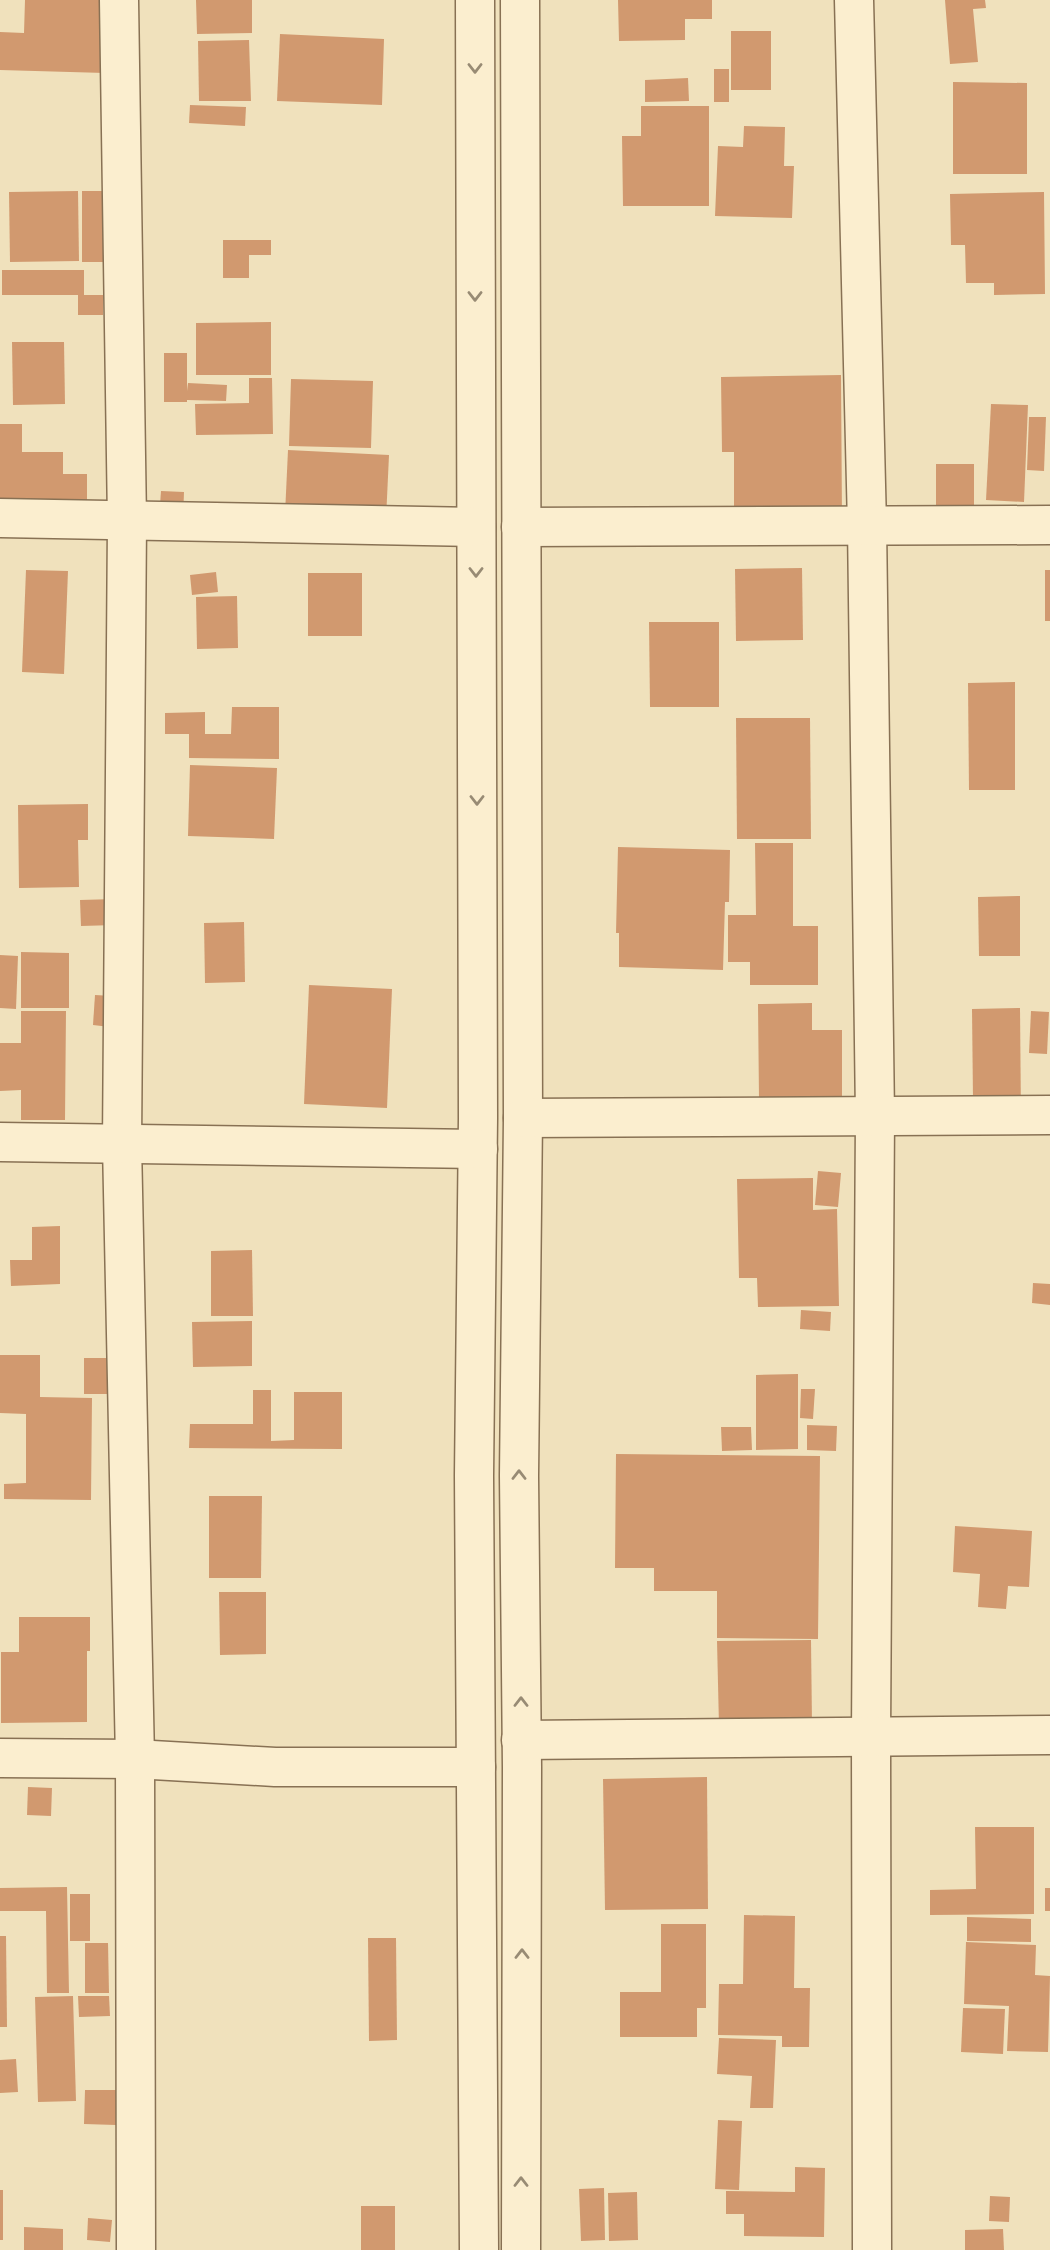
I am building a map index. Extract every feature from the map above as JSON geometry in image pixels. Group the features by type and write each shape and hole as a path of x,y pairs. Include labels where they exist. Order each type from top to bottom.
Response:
{"street":[{"path":"119,0 127,522 122,1143 135,1759 136,2250"},
{"path":"475,0 478,1149 474,1476 479,2250"},
{"path":"520,0 523,1118 519,1476 521,2250"},
{"path":"854,0 867,525 875,1116 871,1735 872,2250"},
{"path":"0,518 476,527"},
{"path":"521,527 1050,525"},
{"path":"523,1118 1050,1115"},
{"path":"0,1142 478,1149"},
{"path":"521,1741 1050,1735"},
{"path":"0,1758 135,1759 275,1767 477,1767"}],"building":[{"path":"25,0 107,0 105,73 0,70 0,32 24,33"},
{"path":"196,0 252,0 252,33 197,34"},
{"path":"618,0 712,0 712,19 685,19 685,40 619,41"},
{"path":"945,0 985,0 986,8 973,9 978,62 950,64"},
{"path":"731,31 771,31 771,90 731,90"},
{"path":"280,34 384,39 382,105 277,101"},
{"path":"249,40 251,101 199,101 198,41"},
{"path":"714,69 729,69 729,102 714,102"},
{"path":"688,78 689,101 645,102 645,80"},
{"path":"953,82 1027,83 1027,174 953,174"},
{"path":"190,105 246,107 245,126 189,123"},
{"path":"641,106 709,106 709,206 623,206 622,136 641,136"},
{"path":"744,126 785,127 784,166 794,166 792,218 715,216 718,146 743,147"},
{"path":"78,191 79,261 10,262 9,192"},
{"path":"82,191 104,191 104,262 82,262"},
{"path":"1044,192 1045,294 994,295 994,283 966,283 965,245 951,245 950,194"},
{"path":"223,240 271,240 271,255 249,255 249,278 223,278"},
{"path":"2,270 84,270 84,295 103,295 103,315 78,315 78,295 2,295"},
{"path":"271,322 271,375 196,375 196,323"},
{"path":"12,342 64,342 65,404 13,405"},
{"path":"164,353 187,353 187,391 188,383 227,385 226,401 164,402"},
{"path":"841,375 842,521 734,522 734,452 722,452 721,377"},
{"path":"249,378 272,378 273,434 196,435 195,404 249,403"},
{"path":"291,379 373,381 371,448 289,446"},
{"path":"991,404 1028,405 1024,502 986,500"},
{"path":"1029,417 1046,417 1044,471 1027,470"},
{"path":"0,424 22,424 22,452 63,452 63,474 87,474 87,513 0,512"},
{"path":"288,450 389,455 386,519 285,514"},
{"path":"936,464 974,464 974,513 936,513"},
{"path":"161,491 184,492 183,520 159,519"},
{"path":"802,568 803,640 736,641 735,569"},
{"path":"26,570 68,571 64,674 22,672"},
{"path":"1045,570 1050,570 1050,621 1045,621"},
{"path":"216,572 218,592 192,595 190,575"},
{"path":"308,573 362,573 362,636 308,636"},
{"path":"237,596 238,648 197,649 196,597"},
{"path":"649,622 719,622 719,707 650,707"},
{"path":"1015,682 1015,790 969,790 968,683"},
{"path":"232,707 279,707 279,759 189,758 189,734 165,734 165,713 205,712 205,734 231,734"},
{"path":"736,718 810,718 811,839 737,839"},
{"path":"190,765 277,768 274,839 188,836"},
{"path":"88,804 88,840 78,840 79,887 19,888 18,805"},
{"path":"755,843 793,843 793,926 818,926 818,985 750,985 750,962 728,962 728,915 756,915"},
{"path":"618,847 730,850 723,970 619,967 619,933 616,933"},
{"path":"1020,896 1020,956 979,956 978,897"},
{"path":"115,899 115,925 81,926 80,900"},
{"path":"244,922 245,982 205,983 204,923"},
{"path":"21,952 69,953 69,1008 21,1008"},
{"path":"0,955 18,956 16,1009 0,1008"},
{"path":"309,985 392,989 387,1108 304,1104"},
{"path":"95,995 112,996 110,1027 93,1025"},
{"path":"812,1003 812,1030 842,1030 842,1099 759,1099 758,1004"},
{"path":"1020,1008 1021,1118 973,1099 972,1009"},
{"path":"21,1011 66,1011 65,1120 21,1120 21,1090 0,1091 0,1043 21,1043"},
{"path":"1031,1011 1049,1012 1047,1054 1029,1053"},
{"path":"818,1171 841,1173 838,1207 815,1205"},
{"path":"813,1178 813,1210 837,1209 839,1306 758,1307 757,1278 739,1278 737,1179"},
{"path":"60,1226 60,1284 11,1286 10,1260 32,1260 32,1227"},
{"path":"252,1250 253,1316 211,1316 211,1251"},
{"path":"1033,1283 1050,1284 1050,1305 1032,1303"},
{"path":"801,1310 831,1312 830,1331 800,1329"},
{"path":"252,1321 252,1366 193,1367 192,1322"},
{"path":"0,1355 40,1355 40,1397 92,1398 91,1500 4,1499 4,1484 26,1483 26,1414 0,1413"},
{"path":"84,1358 109,1358 109,1394 84,1394"},
{"path":"798,1374 798,1449 756,1450 756,1375"},
{"path":"801,1389 815,1389 813,1419 800,1418"},
{"path":"253,1390 271,1390 271,1441 294,1440 294,1392 342,1392 342,1449 189,1448 190,1424 253,1424"},
{"path":"807,1425 837,1426 836,1451 807,1450"},
{"path":"721,1427 751,1427 752,1450 722,1451"},
{"path":"616,1454 820,1456 818,1639 717,1638 717,1591 654,1591 654,1568 615,1568"},
{"path":"209,1496 262,1496 261,1578 209,1578"},
{"path":"955,1526 1032,1531 1029,1587 1008,1586 1006,1609 978,1607 980,1574 953,1572"},
{"path":"219,1592 266,1592 266,1654 220,1655"},
{"path":"19,1617 90,1617 87,1722 1,1723 1,1652 19,1652"},
{"path":"811,1640 812,1724 719,1726 717,1641"},
{"path":"707,1777 708,1909 605,1910 603,1779"},
{"path":"28,1787 52,1788 51,1816 27,1815"},
{"path":"975,1827 1034,1827 1034,1914 930,1915 930,1890 976,1889"},
{"path":"67,1887 69,1993 47,1993 46,1911 0,1911 0,1888"},
{"path":"1045,1888 1050,1888 1050,1911 1045,1911"},
{"path":"70,1894 90,1894 90,1941 70,1941"},
{"path":"744,1915 795,1916 794,1988 810,1988 809,2047 782,2047 782,2036 718,2035 719,1984 743,1984"},
{"path":"967,1917 1031,1919 1031,1942 967,1941"},
{"path":"661,1924 706,1924 706,2008 697,2008 697,2037 620,2037 620,1992 661,1992"},
{"path":"0,1936 6,1936 7,2027 0,2027"},
{"path":"368,1938 396,1938 397,2040 369,2041"},
{"path":"966,1942 1036,1945 1035,1975 1050,1976 1048,2052 1007,2051 1009,2006 964,2004"},
{"path":"85,1943 108,1943 109,1993 85,1993"},
{"path":"73,1996 76,2101 38,2102 35,1997"},
{"path":"78,1996 109,1996 110,2016 79,2017"},
{"path":"963,2008 1005,2009 1003,2054 961,2052"},
{"path":"719,2038 776,2040 773,2108 750,2108 752,2076 717,2074"},
{"path":"16,2059 18,2092 0,2093 0,2060"},
{"path":"85,2090 116,2090 116,2125 84,2124"},
{"path":"718,2120 742,2121 739,2190 715,2189"},
{"path":"795,2167 825,2168 824,2237 744,2236 744,2214 726,2214 726,2191 795,2192"},
{"path":"604,2188 605,2240 581,2241 579,2189"},
{"path":"0,2190 3,2190 3,2240 0,2240"},
{"path":"637,2192 638,2240 609,2241 608,2193"},
{"path":"990,2196 1010,2197 1009,2222 989,2221"},
{"path":"361,2206 395,2206 395,2250 361,2250"},
{"path":"88,2218 112,2220 110,2242 87,2240"},
{"path":"24,2227 63,2229 63,2250 24,2250"},
{"path":"1003,2229 1004,2250 965,2250 965,2230"}]}
